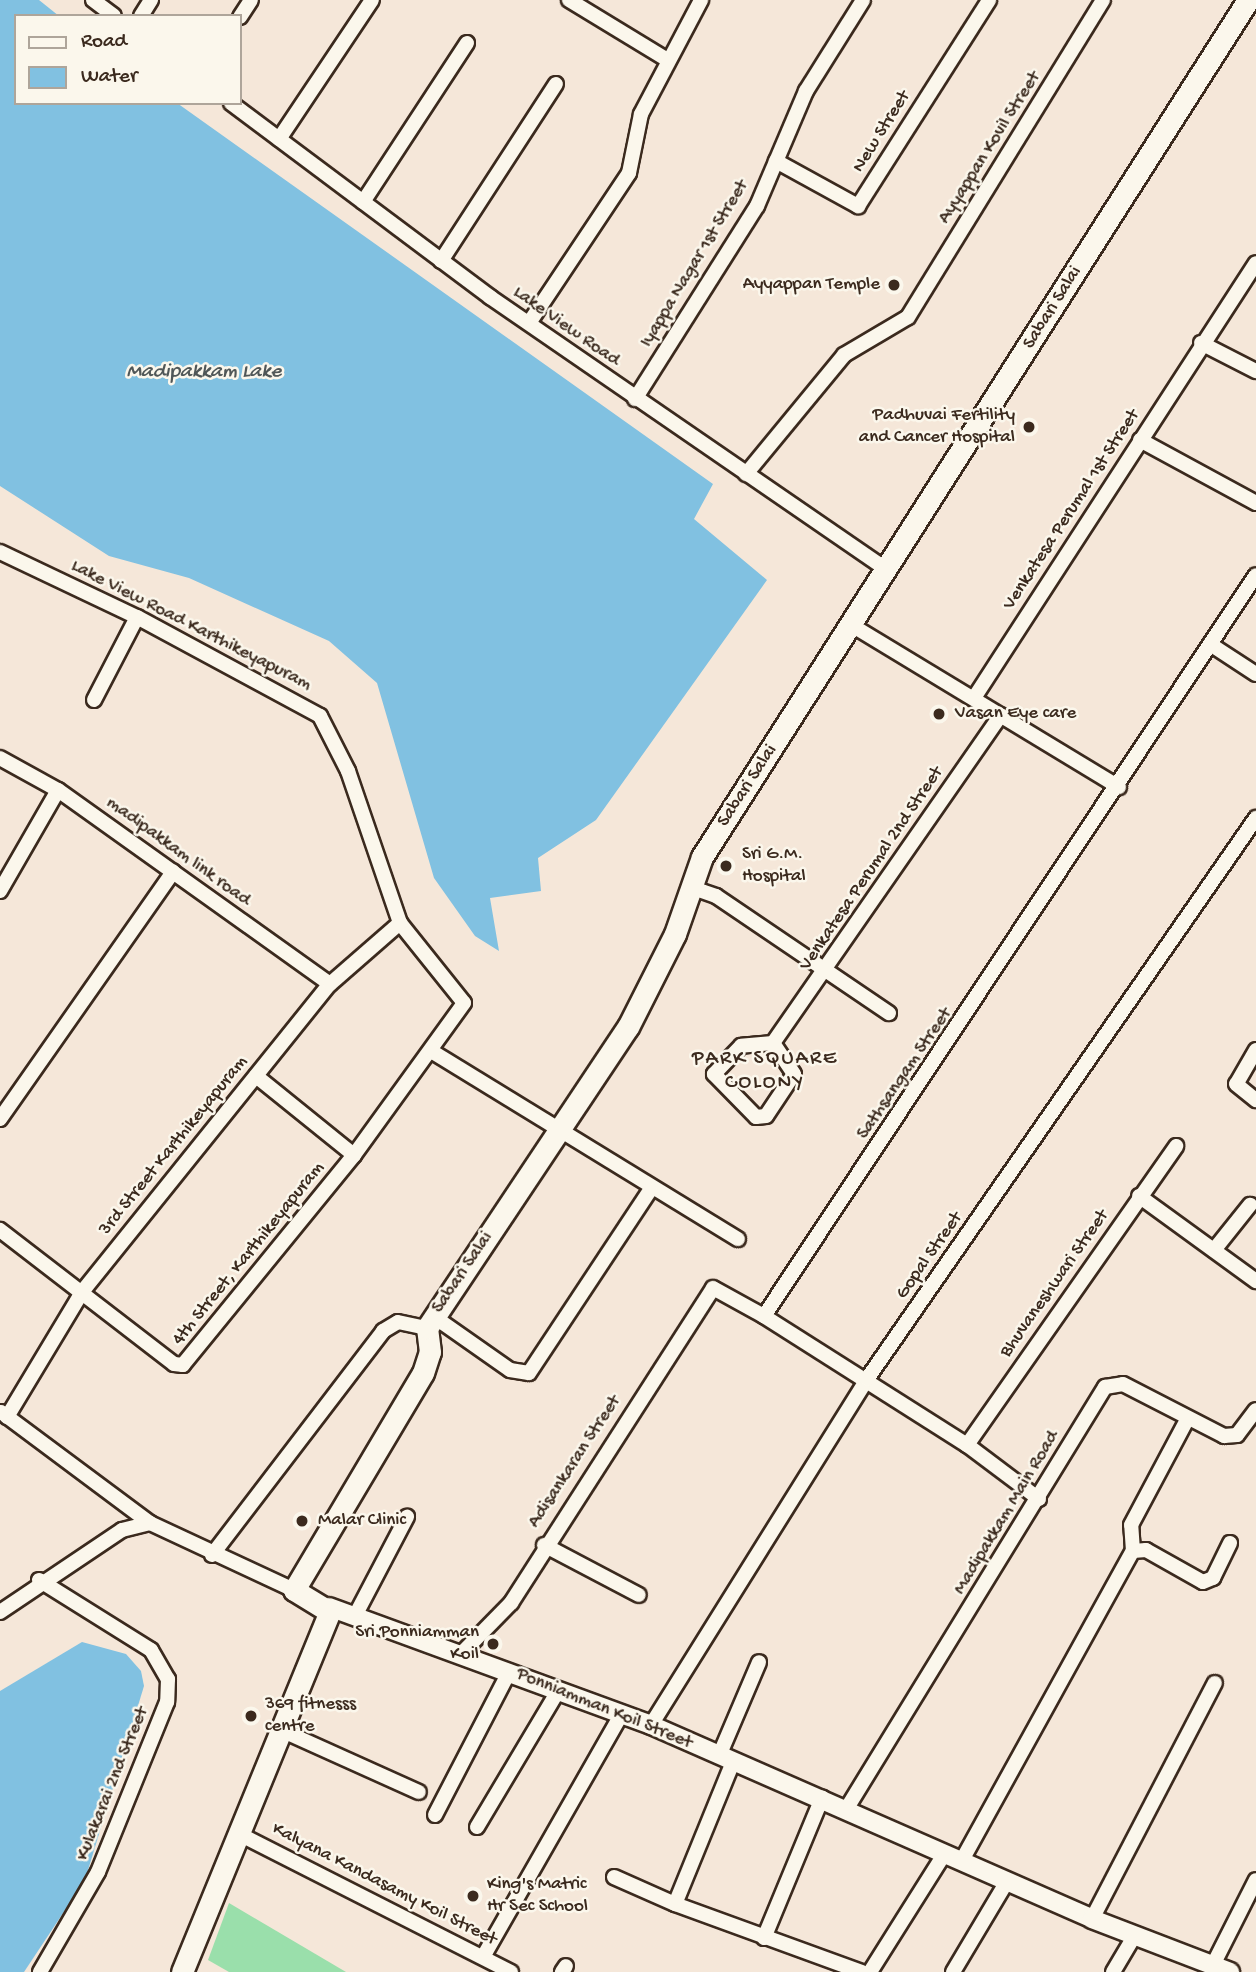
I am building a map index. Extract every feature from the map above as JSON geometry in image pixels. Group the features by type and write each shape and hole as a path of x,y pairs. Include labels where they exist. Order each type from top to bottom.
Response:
{"main road":[{"name":"Sabari Salai","path":"294,1590 422,1373 430,1352 430,1322 628,1027 693,888 702,857 853,626 1248,0"},
{"name":"Ponniamman Koil Street","path":"294,1590 329,1607"},
{"path":"182,1972 329,1607"}],"street":[{"path":"93,0 111,14"},
{"path":"279,139 372,0"},
{"path":"569,0 666,59"},
{"path":"529,323 629,173 641,114 666,59 701,0"},
{"name":"Iyappa Nagar 1st Street","path":"635,398 757,206 806,91 863,0"},
{"name":"New Street","path":"776,161 858,206 989,0"},
{"name":"Ayyappan Kovil Street","path":"746,474 844,355 908,317 1104,0"},
{"path":"363,202 467,43"},
{"path":"442,261 556,84"},
{"name":"Lake View Road","path":"234,105 529,323 888,570"},
{"name":"Venkatesa Perumal 1st Street","path":"974,698 1256,263"},
{"path":"1202,343 1256,371"},
{"path":"1140,440 1256,503"},
{"name":"Lake View Road Karthikeyapuram","path":"0,552 137,617 320,716 348,771 400,923 464,1001 431,1051"},
{"name":"Sathsangam Street","path":"764,1316 1119,787 1256,575"},
{"path":"94,700 137,617"},
{"path":"853,626 1119,787"},
{"path":"1210,644 1256,674"},
{"name":"Venkatesa Perumal 2nd Street","path":"773,1043 826,972 1001,715"},
{"name":"madipakkam link road","path":"0,758 58,790 330,984"},
{"path":"0,891 58,790"},
{"name":"Gopal Street","path":"651,1725 867,1380 1256,818"},
{"path":"0,1119 173,872"},
{"path":"693,888 716,895 889,1013"},
{"name":"3rd Street Karthikeyapuram","path":"4,1414 82,1292 330,984 400,923"},
{"path":"773,1043 794,1074 766,1116 756,1117 714,1074 741,1046 773,1043"},
{"path":"1256,1049 1236,1079 1238,1087 1256,1100"},
{"path":"431,1051 650,1190 738,1239"},
{"name":"4th Street, Karthikeyapuram","path":"0,1230 183,1365 354,1154 431,1051"},
{"path":"256,1076 354,1154"},
{"name":"Bhuvaneshwari Street","path":"967,1445 1176,1146"},
{"path":"212,1555 383,1331 398,1322 430,1322 510,1370 529,1373 650,1190"},
{"path":"1139,1196 1256,1281"},
{"path":"1214,1251 1250,1205"},
{"name":"Adisankaran Street","path":"463,1652 511,1603 544,1545 713,1288 764,1316"},
{"path":"764,1316 967,1445 1039,1499"},
{"name":"Madipakkam Main Road","path":"847,1808 1039,1499 1105,1387 1118,1382 1188,1418 1233,1437 1256,1410"},
{"name":"Ponniamman Koil Street","path":"4,1414 150,1523 212,1555 294,1590"},
{"path":"870,1972 953,1857 1133,1550 1131,1525 1188,1418"},
{"path":"356,1614 407,1517"},
{"path":"0,1612 39,1580 122,1530 150,1523"},
{"path":"1133,1550 1146,1550 1203,1581 1213,1578 1230,1543"},
{"path":"544,1545 639,1595"},
{"name":"Kulakarai 2nd Street","path":"39,1580 151,1650 167,1679 167,1702 98,1872 40,1972"},
{"name":"Ponniamman Koil Street","path":"329,1607 463,1652 620,1717 651,1725 847,1808 1006,1883 1135,1935 1201,1966 1230,1972"},
{"path":"675,1904 759,1662"},
{"path":"435,1815 509,1672"},
{"path":"1092,1919 1214,1683"},
{"path":"477,1826 558,1691"},
{"path":"483,1956 620,1717"},
{"path":"281,1730 419,1792"},
{"path":"764,1938 822,1798"},
{"name":"Kalyana Kandasamy Koil Street","path":"239,1834 511,1972"},
{"path":"614,1877 675,1904 862,1972"},
{"path":"1201,1966 1256,1880"},
{"path":"953,1972 1006,1883"},
{"path":"1114,1972 1135,1935"}],"green space":[{"path":"229,1903 346,1972 229,1972 208,1960"}],"water":[{"name":"Madipakkam Lake","path":"0,0 39,0 56,14 14,14 14,105 180,105 713,484 694,519 767,580 596,820 538,858 541,891 490,898 499,951 475,936 434,878 377,683 329,641 189,578 109,556 0,486"},
{"path":"82,1642 126,1654 141,1671 144,1686 85,1880 24,1972 0,1972 0,1691"}],"place":[{"name":"Ayyappan Temple","path":"894,285"},
{"name":"Padhuvai Fertility and Cancer Hospital","path":"1029,427"},
{"name":"Vasan Eye care","path":"939,714"},
{"name":"Sri G.M. Hospital","path":"726,866"},
{"name":"Malar Clinic","path":"302,1521"},
{"name":"Sri Ponniamman Koil","path":"493,1644"},
{"name":"369 fitnesss centre","path":"251,1716"},
{"name":"King's Matric Hr Sec School","path":"473,1896"}],"district":[{"name":"PARK SQUARE COLONY","path":"765,1072"}]}
